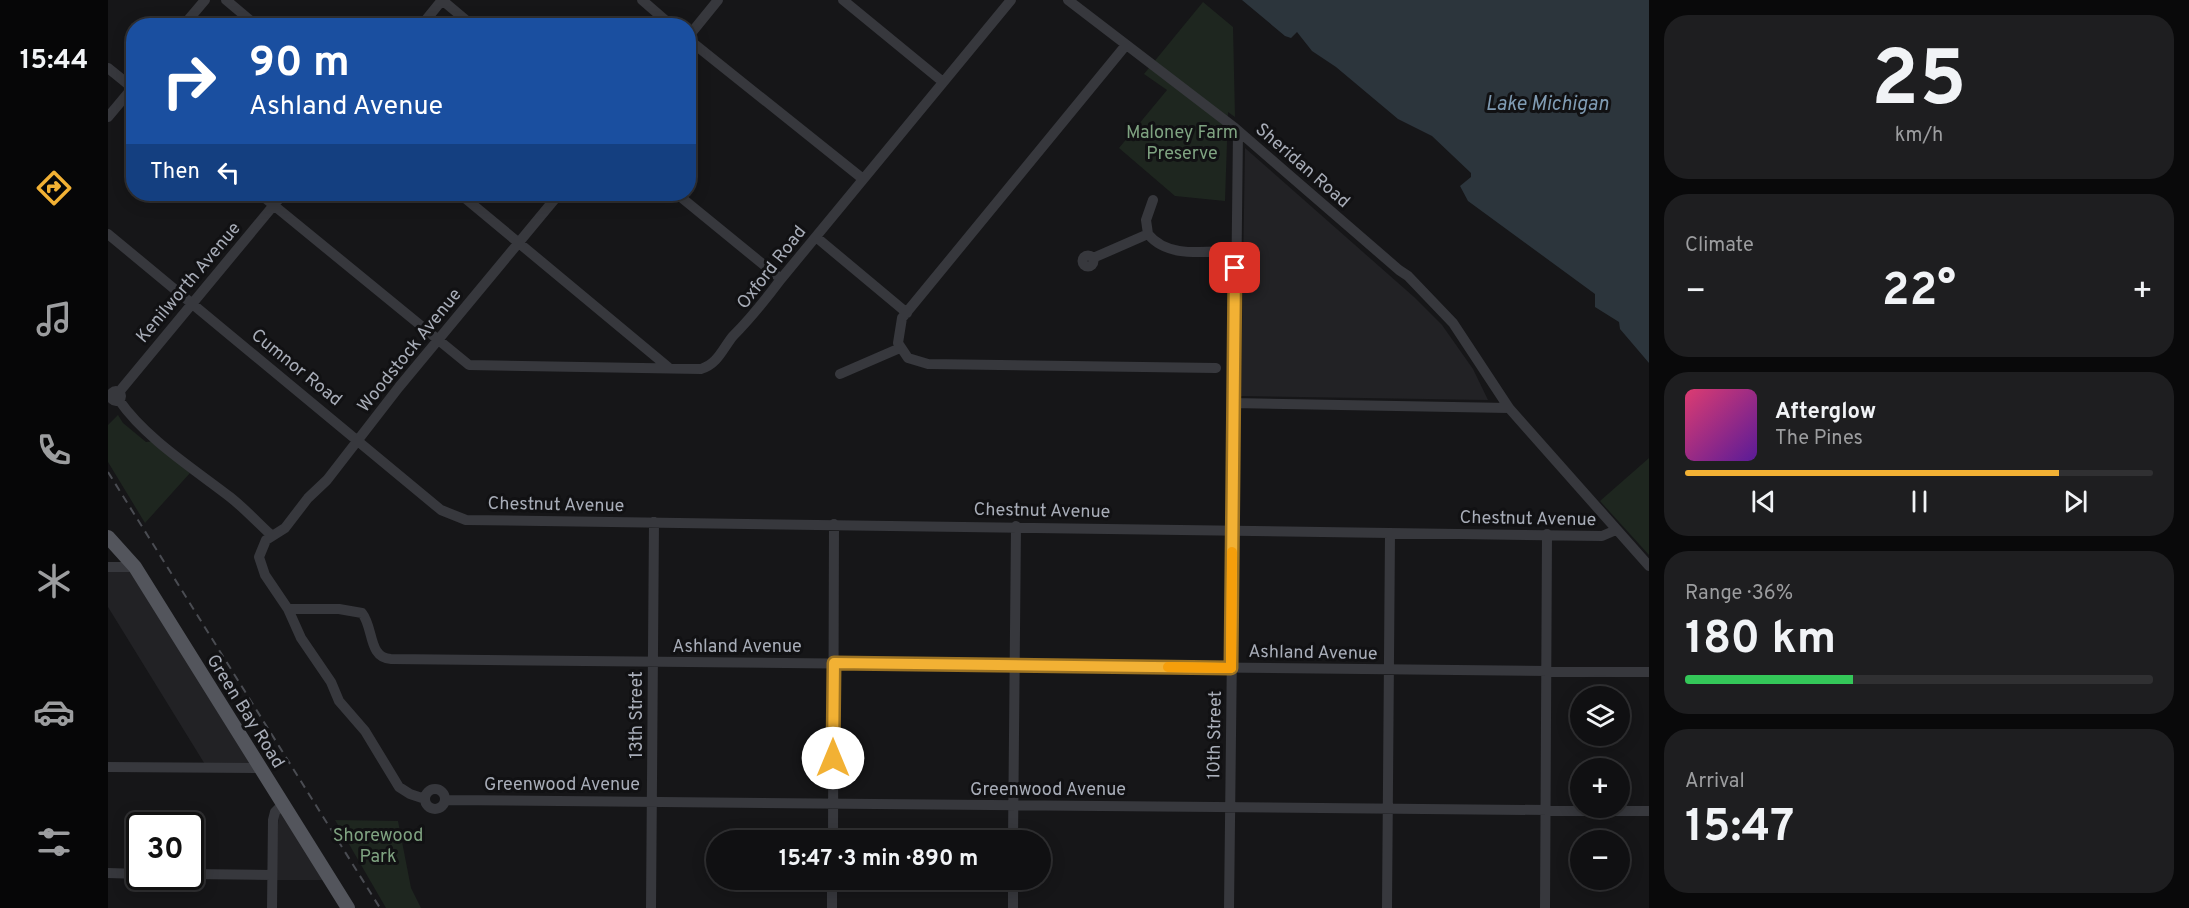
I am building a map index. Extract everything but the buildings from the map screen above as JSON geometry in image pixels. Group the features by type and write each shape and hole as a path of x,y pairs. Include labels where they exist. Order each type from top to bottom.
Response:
{"main road":[{"name":"Green Bay Road","path":"108,537 135,567 348,908"}],"street":[{"path":"190,18 205,0"},
{"path":"226,0 247,18"},
{"path":"427,18 442,0 463,18"},
{"path":"642,0 663,18"},
{"path":"696,28 718,0"},
{"path":"843,0 943,82"},
{"name":"Oxford Road","path":"438,340 469,365 583,366 628,369 668,367 694,370 714,363 1011,0"},
{"name":"Sheridan Road","path":"1068,0 1238,131 1399,270 1400,276 1413,283 1453,323 1509,408 1649,566"},
{"path":"696,44 863,179"},
{"path":"1126,45 907,313 898,330 900,348 913,361 928,364 1216,369"},
{"path":"108,68 126,82"},
{"path":"108,117 126,95"},
{"name":"10th Street","path":"1229,908 1233,403 1238,131"},
{"path":"269,201 438,340"},
{"name":"Kenilworth Avenue","path":"113,397 278,201"},
{"path":"469,201 668,367"},
{"name":"Woodstock Avenue","path":"270,534 285,528 327,480 357,438 384,409 553,201"},
{"path":"686,201 781,279"},
{"path":"1153,201 1146,220 1148,234 1158,244 1170,250 1235,251"},
{"name":"Cumnor Road","path":"108,234 357,438 441,510 466,520"},
{"path":"1093,258 1148,234"},
{"path":"816,237 907,313"},
{"path":"840,374 900,348"},
{"path":"113,397 206,482 237,502 270,534 262,546 260,563 265,575 288,609"},
{"path":"1233,403 1509,408"},
{"name":"Chestnut Avenue","path":"466,520 1602,536 1616,530"},
{"name":"13th Street","path":"651,908 654,522"},
{"path":"832,830 834,524"},
{"path":"1013,830 1016,526"},
{"path":"1387,908 1390,533"},
{"path":"1545,908 1547,534"},
{"path":"108,567 135,567"},
{"name":"Ashland Avenue","path":"288,609 339,609 362,613 368,623 376,652 384,659 1649,672"},
{"name":"Greenwood Avenue","path":"288,609 301,638 331,682 339,702 369,738 386,769 404,791 425,799 426,805 435,810 443,806 446,800 1649,811"},
{"path":"108,767 261,768"},
{"path":"272,908 273,820 275,812 283,804"},
{"path":"108,873 126,874"},
{"path":"204,874 272,875"},
{"path":"832,890 832,908"},
{"path":"1013,890 1013,908"}],"shaded area":[{"path":"1245,148 1414,297 1442,325 1473,369 1488,400 1241,396"},
{"path":"108,571 130,571 253,767 206,766 108,607"},
{"path":"279,811 324,880 274,880"}],"green space":[{"name":"Maloney Farm Preserve","path":"1203,2 1233,27 1235,117 1228,112 1225,201 1175,196 1119,148 1167,90 1144,74"},
{"path":"118,415 123,423 146,442 155,441 190,473 145,523 108,462 108,425"},
{"path":"1649,458 1649,555 1600,501"},
{"name":"Shorewood Park","path":"335,820 398,821 411,888 421,908 386,908"}],"water":[{"name":"Lake Michigan","path":"1242,0 1649,0 1649,363 1620,329 1619,322 1595,307 1595,294 1468,201 1460,186 1471,177 1471,173 1432,136 1398,119 1336,67 1312,51 1297,32 1291,38 1285,36"}],"railway":[{"path":"108,472 380,908"}],"slow traffic":[{"path":"1168,667 1231,668 1232,552"}],"route":[{"path":"833,758 834,663 1231,668 1235,268"}]}
